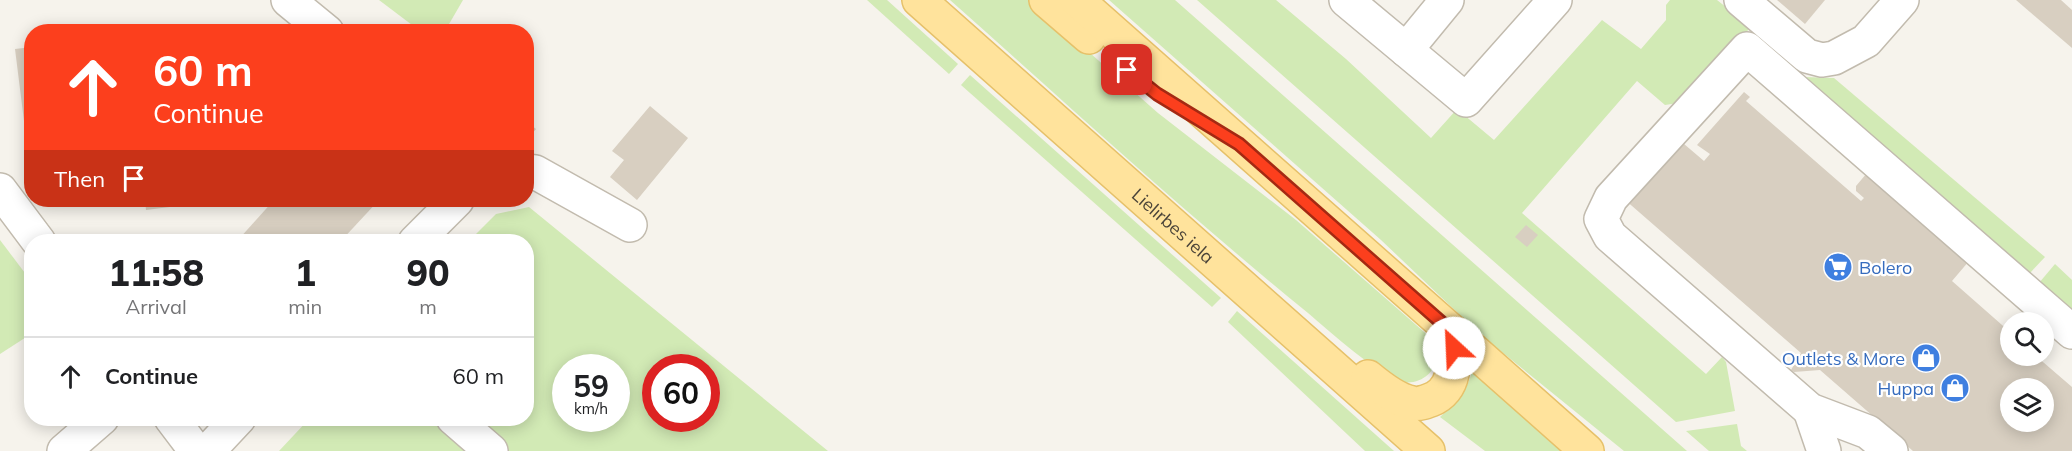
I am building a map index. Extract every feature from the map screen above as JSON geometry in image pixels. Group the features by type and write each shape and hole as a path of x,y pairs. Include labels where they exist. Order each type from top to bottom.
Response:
{"main road":[{"name":"Lielirbes iela","path":"919,0 1427,448"},
{"path":"1046,0 1157,94 1239,144"},
{"path":"1077,0 1587,451"},
{"path":"1277,318 1318,337 1373,382 1414,404 1430,400 1443,393 1450,382 1454,364 1450,330"}],"street":[{"path":"288,0 317,24"},
{"path":"1346,0 1466,100 1555,0"},
{"path":"1406,50 1447,0"},
{"path":"1742,0 1807,56 1822,60 1834,58 1866,41 1902,0"},
{"path":"1891,451 1868,432 1810,410 1610,236 1602,219 1611,198 1747,49 2072,332"},
{"path":"534,172 630,225"},
{"path":"0,190 33,234"},
{"path":"422,234 450,207"},
{"path":"1810,410 1824,451"},
{"path":"64,451 93,426"},
{"path":"177,426 196,451"},
{"path":"208,451 231,426"},
{"path":"462,426 491,451"}],"green space":[{"path":"379,0 463,0 449,24 411,24"},
{"path":"867,0 887,0 958,64 949,74"},
{"path":"950,0 1030,0 1158,113 1296,220 1431,338 1437,353 1431,372 1421,379 1403,382 1381,372 1354,352 1172,198"},
{"path":"1109,0 1175,0 1687,451 1624,451 1481,335 1381,240"},
{"path":"1197,0 1276,0 1346,59 1431,138 1457,109 1494,140 1602,20 1641,49 1666,20 1666,5 1670,0 1717,0 1751,27 1678,103 1665,105 1637,81 1522,213 1706,374 1722,357 1726,362 1735,411 1676,422"},
{"path":"970,75 1221,298 1212,307 961,85"},
{"path":"1804,77 1834,78 2045,257 2030,273"},
{"path":"529,207 709,354 642,354 642,432 720,432 720,363 828,451 279,451 302,426 534,426 534,234 476,234 496,214"},
{"path":"0,240 24,272 24,339 0,354"},
{"path":"2055,264 2072,280 2072,311 2039,283"},
{"path":"1237,311 1394,451 1365,451 1228,322"},
{"path":"1472,371 1564,451 1485,451 1440,417 1460,397"},
{"path":"1737,424 1741,446 1747,451 1709,451 1686,431"}],"building":[{"path":"1777,0 1825,0 1805,24"},
{"path":"2016,0 2061,0 2072,10 2072,48"},
{"path":"24,48 24,121 15,49"},
{"name":"Bolero","path":"1744,92 1750,97 1746,101 1861,201 1864,198 1856,191 1856,186 1867,173 1975,254 1952,281 2000,323 2000,366 2048,366 2072,387 2072,451 1913,451 1820,370 1794,372 1791,370 1801,353 1624,199 1677,138 1704,161 1710,154 1697,145"},
{"path":"650,106 688,138 637,200 610,177 624,160 612,151"},
{"path":"146,207 170,207 146,210"},
{"path":"268,207 372,207 347,234 243,234"},
{"path":"1526,225 1538,235 1527,247 1515,237"}],"place":[{"name":"Bolero","path":"1838,267"},
{"name":"Outlets & More","path":"1926,358"},
{"name":"Huppa","path":"1955,388"}],"route":[{"path":"1127,70 1157,94 1239,144 1450,330 1454,348"}]}
